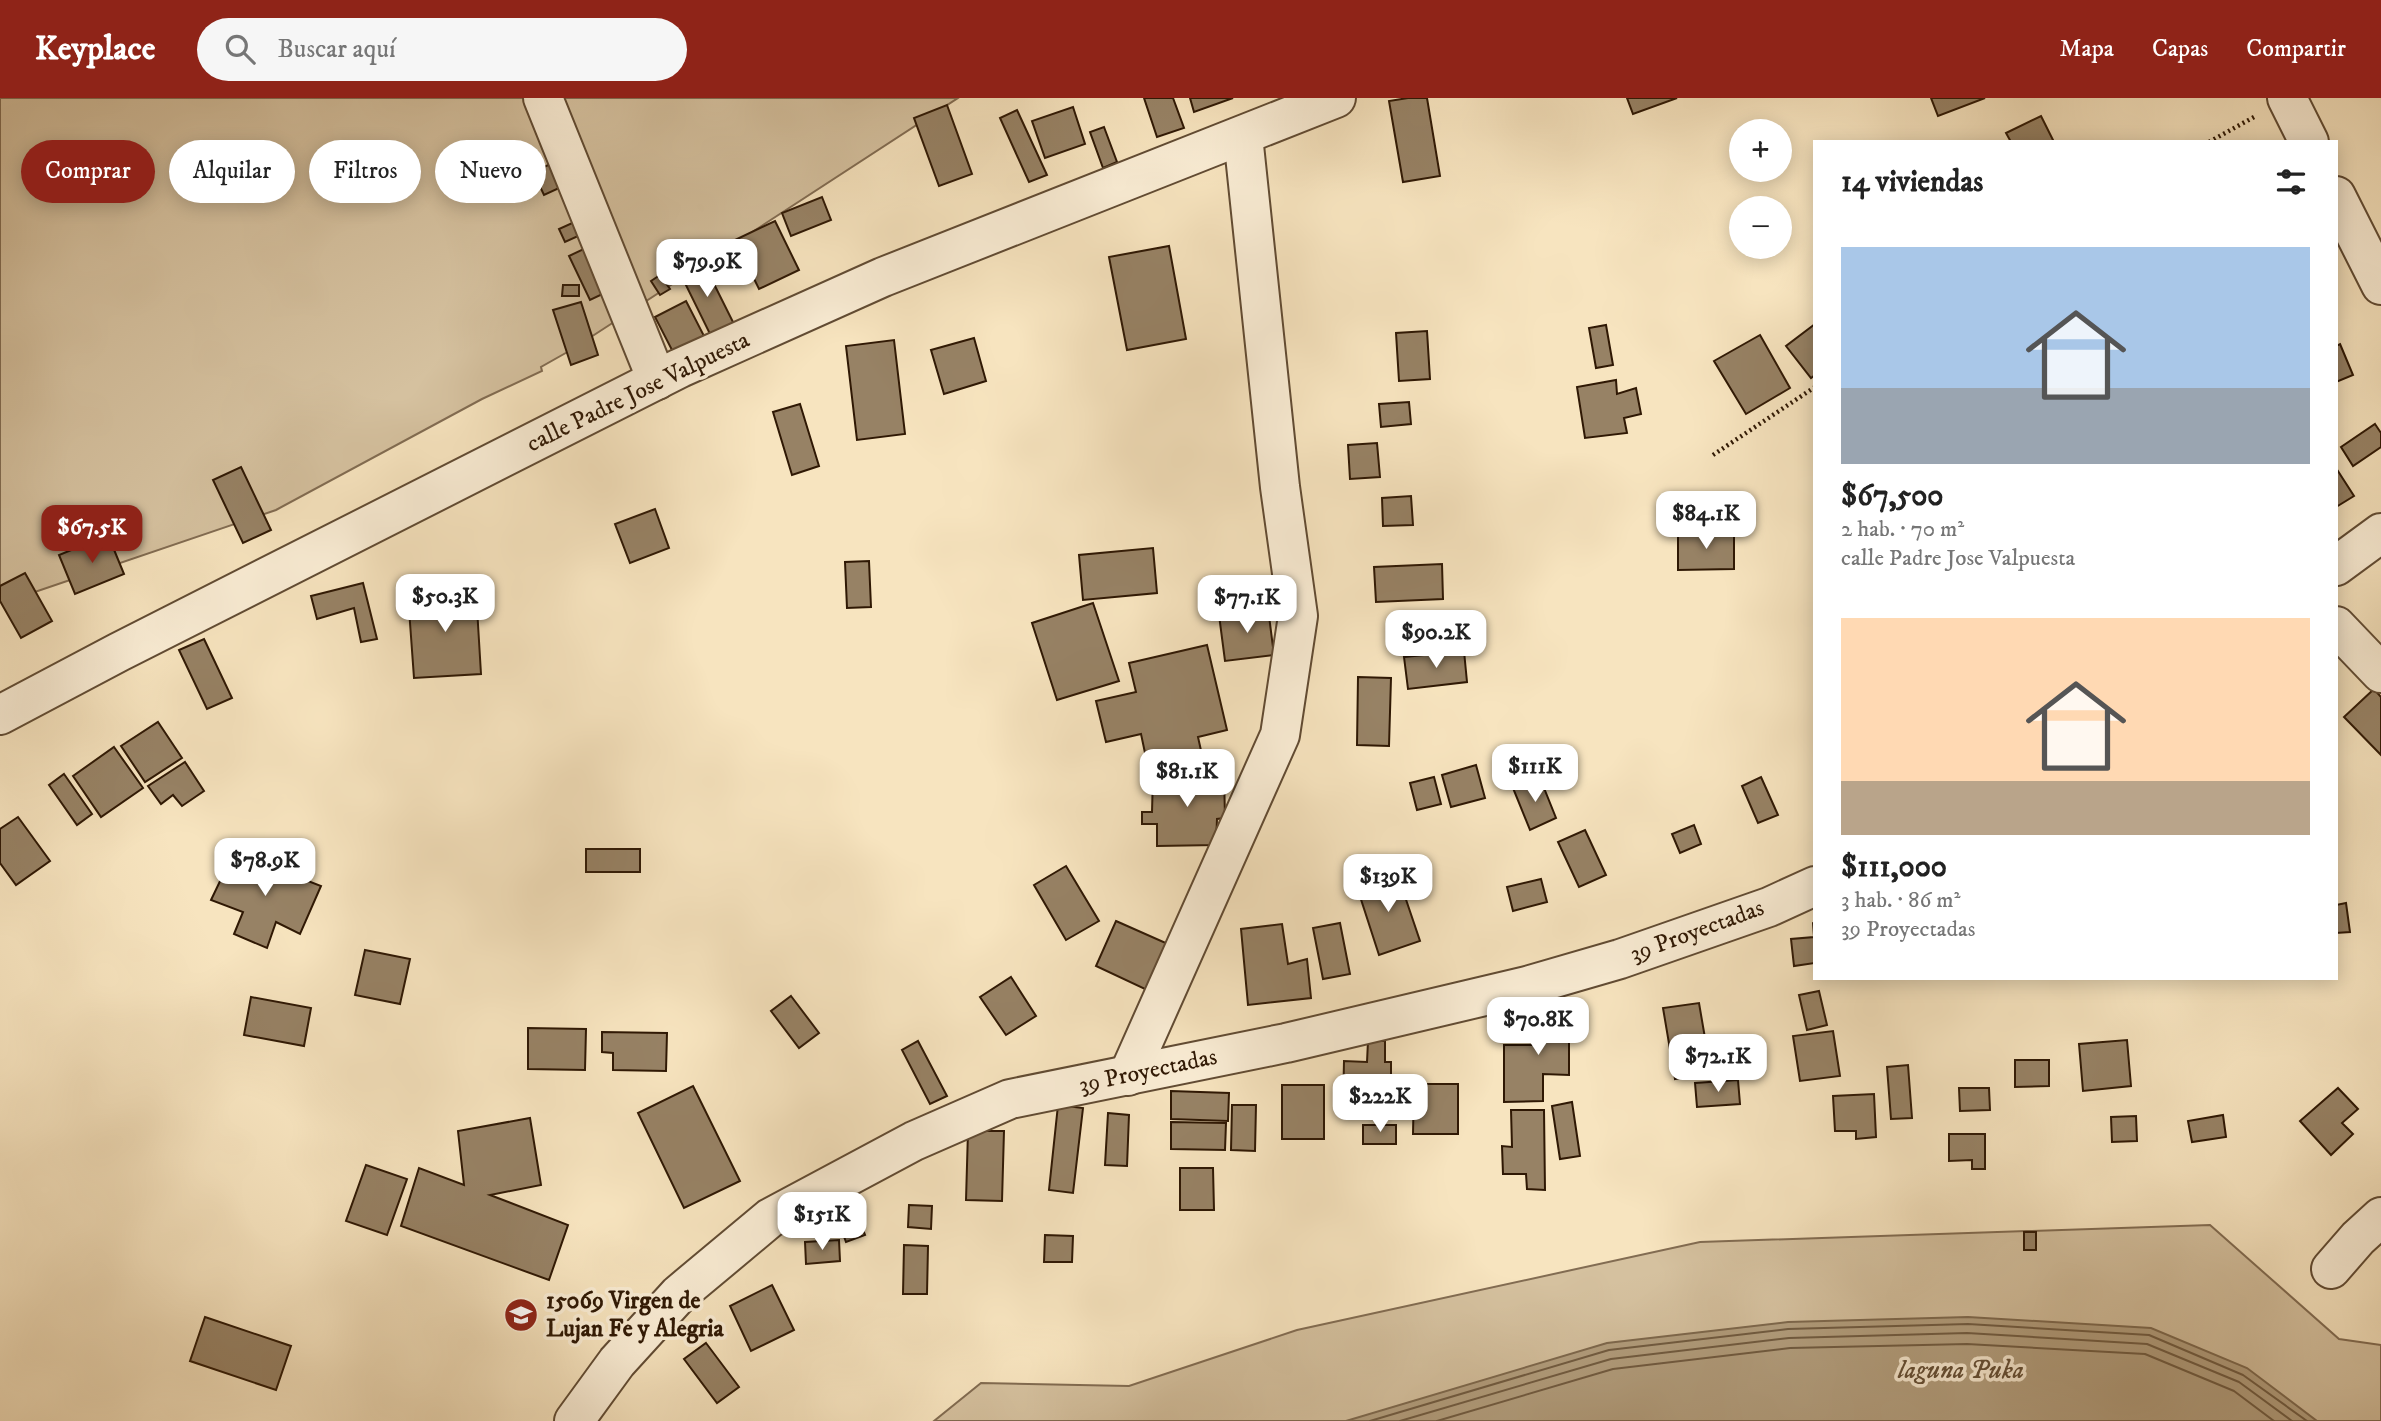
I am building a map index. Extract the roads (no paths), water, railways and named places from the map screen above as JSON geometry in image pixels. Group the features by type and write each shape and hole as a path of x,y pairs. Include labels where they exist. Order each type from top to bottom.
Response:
{"street":[{"path":"543,98 657,380"},
{"name":"calle Padre Jose Valpuesta","path":"0,715 657,380 883,277 1336,98"},
{"path":"2276,104 2307,140"},
{"path":"1128,1076 1280,735 1294,651 1298,616 1280,487 1243,136"},
{"path":"2338,200 2381,285"},
{"path":"2338,565 2381,533"},
{"path":"2338,627 2381,673"},
{"name":"39 Proyectadas","path":"574,1421 617,1362 679,1294 770,1217 914,1141 1010,1099 1286,1043 1527,986 1620,959 1769,906 1813,887"},
{"path":"2331,1269 2381,1217"}],"water":[{"name":"laguna Puka","path":"1968,1317 2151,1328 2247,1368 2317,1421 1346,1421 1607,1343 1788,1322"}],"place":[{"name":"15069 Virgen de Lujan Fe y Alegria","path":"521,1315"}]}
